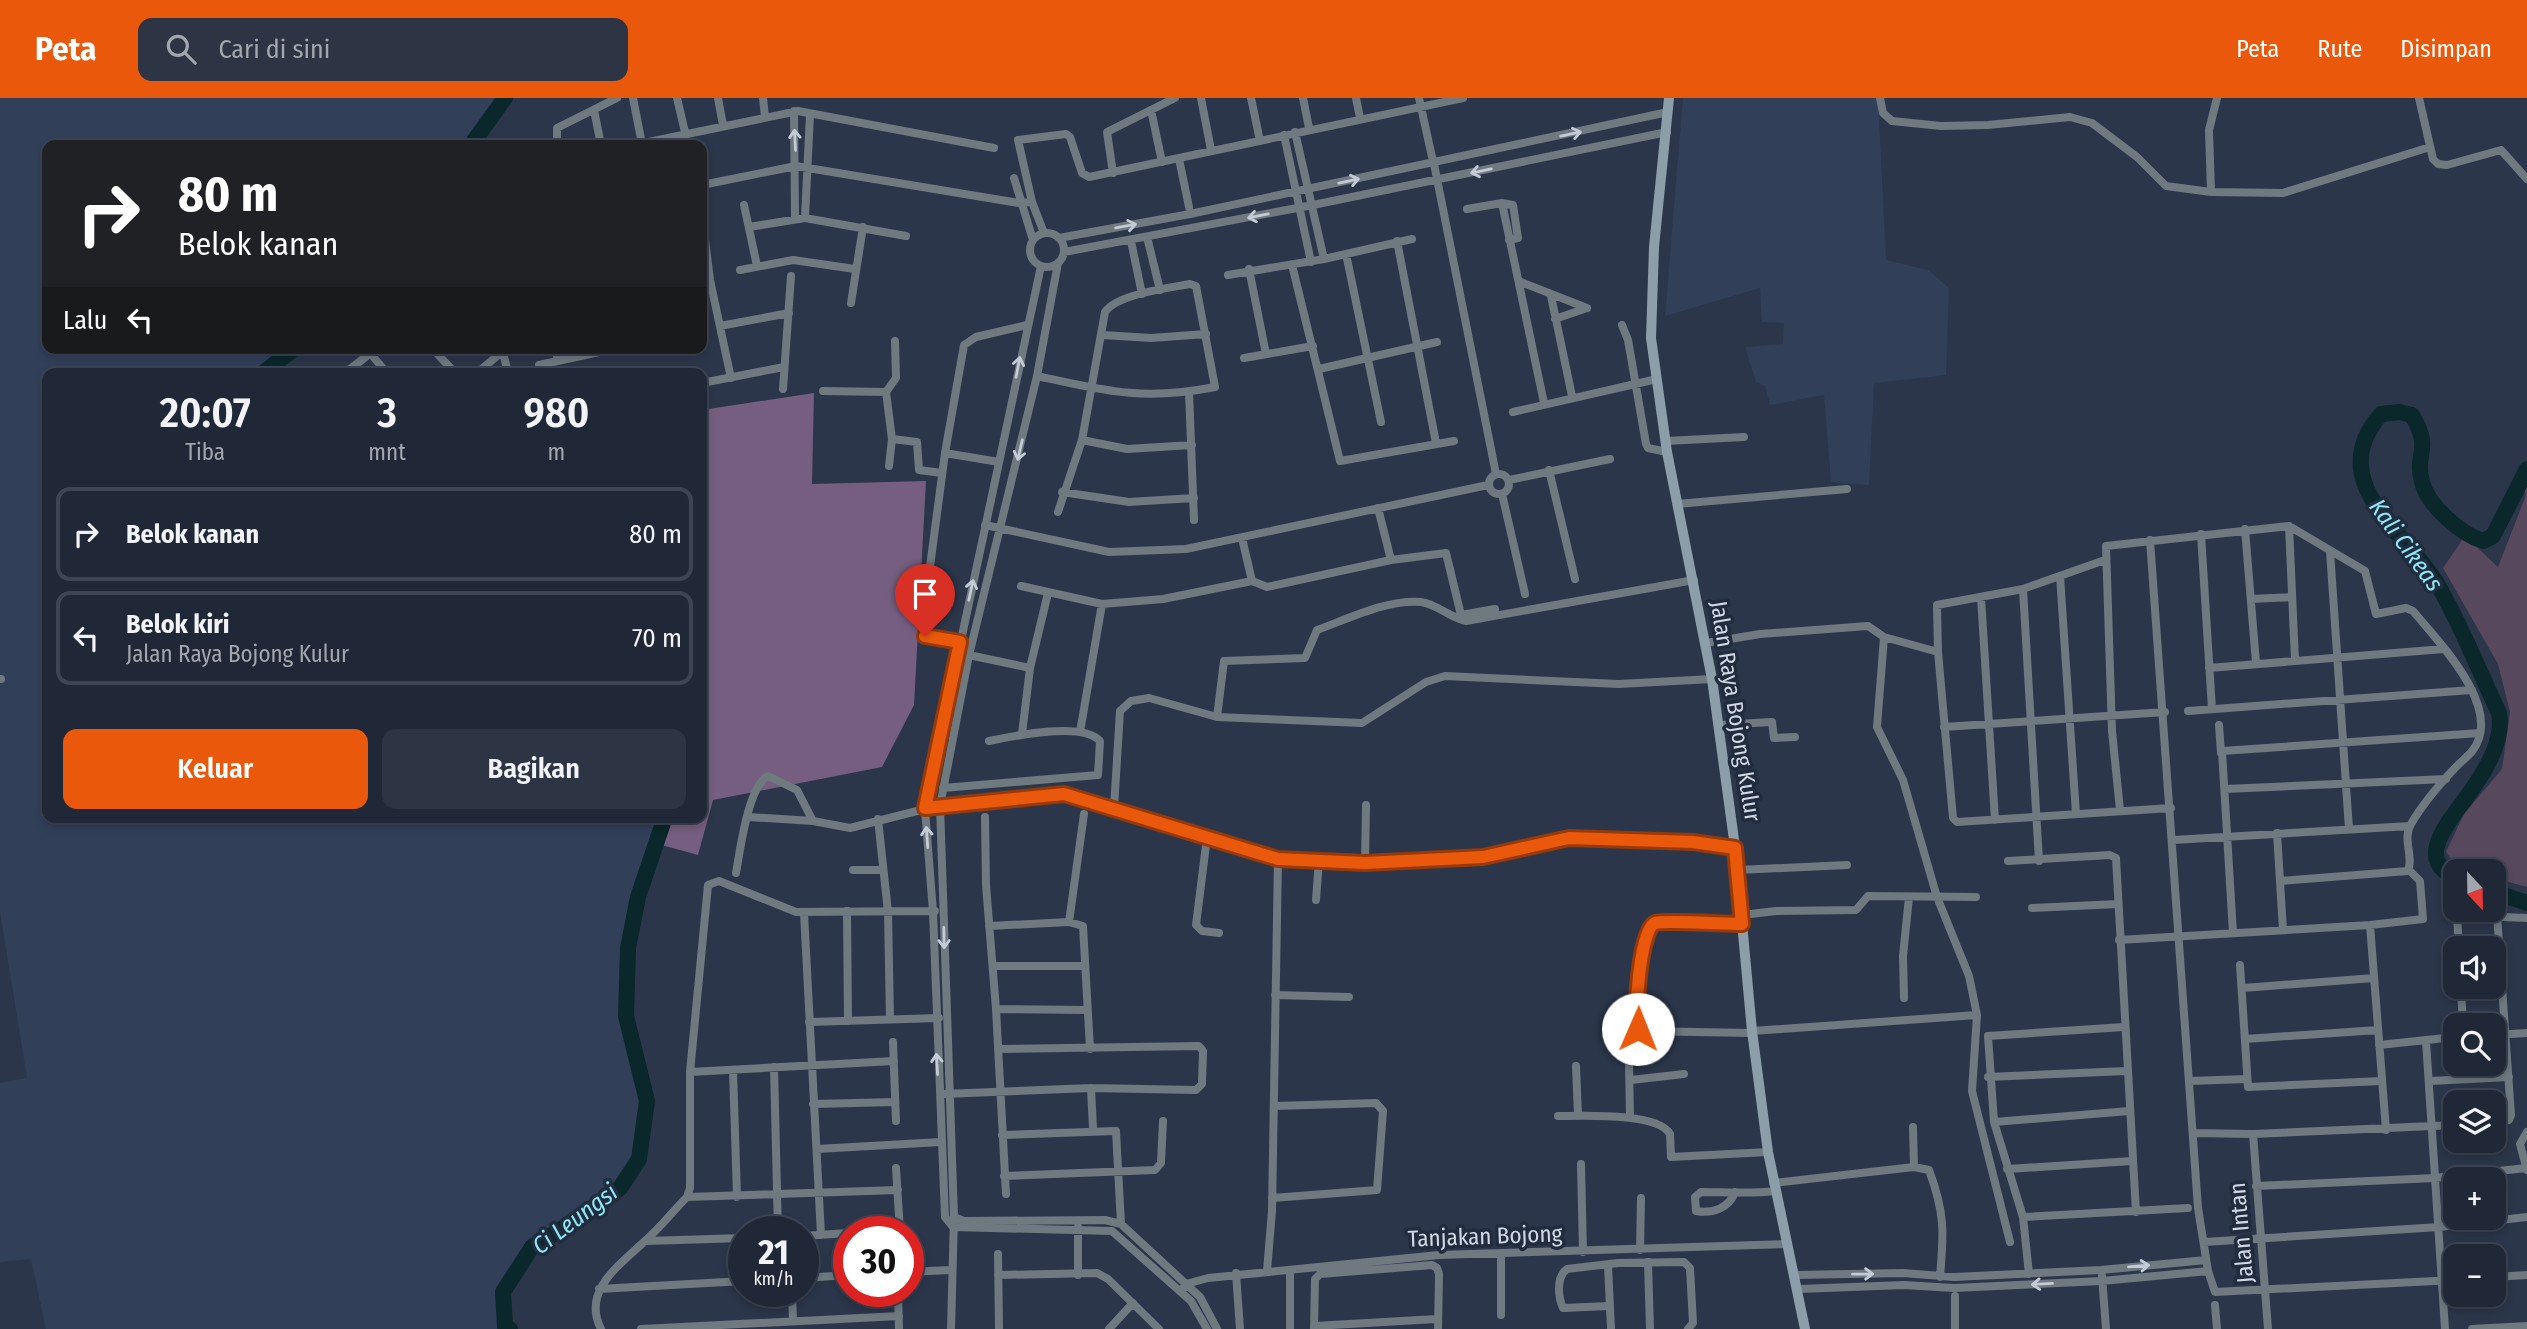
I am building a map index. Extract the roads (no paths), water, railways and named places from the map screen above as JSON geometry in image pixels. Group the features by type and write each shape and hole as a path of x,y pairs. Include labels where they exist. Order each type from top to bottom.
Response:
{"main road":[{"name":"Jalan Raya Bojong Kulur","path":"1669,98 1654,247 1651,318 1657,379 1666,446 1706,643 1719,725 1738,870 1752,1032 1768,1152 1805,1329"}],"street":[{"path":"557,140 556,128 617,98"},
{"path":"633,98 638,140"},
{"path":"677,98 687,140"},
{"path":"718,98 723,125"},
{"path":"763,98 765,117"},
{"path":"1113,173 1107,132 1175,98"},
{"path":"1201,98 1210,150"},
{"path":"1251,98 1260,141"},
{"path":"1303,98 1309,128"},
{"path":"1356,98 1360,118"},
{"path":"1044,233 1032,202 1017,140 1066,134 1085,176 1179,159 1420,102 1464,98"},
{"path":"1880,98 1883,113 1892,121 1941,126 1988,125 2070,117 2092,123 2137,156 2166,186 2211,192 2283,193 2430,147"},
{"path":"2211,192 2209,130 2217,98"},
{"path":"2419,98 2433,159 2442,165 2501,150 2527,179"},
{"path":"985,525 1127,553 1209,546 1488,485 1496,474 1420,102"},
{"path":"594,110 600,140"},
{"path":"1151,110 1162,162"},
{"path":"657,140 794,111 994,148"},
{"path":"794,111 795,218"},
{"path":"1044,233 1059,238 1309,190 1433,161 1668,113"},
{"path":"805,218 810,114"},
{"path":"1295,132 1324,259"},
{"path":"1064,252 1300,208 1667,132"},
{"path":"1284,135 1311,262"},
{"path":"1179,159 1189,207"},
{"path":"707,184 796,166 1020,203 1032,202"},
{"path":"1014,178 1033,240 1030,250 1032,260 1041,266 1049,267 1058,263"},
{"path":"744,205 758,266"},
{"path":"1467,209 1513,205 1518,238 1509,240 1521,282 1544,403"},
{"path":"749,227 805,218 906,236"},
{"path":"851,303 863,227"},
{"path":"1033,240 1044,233"},
{"path":"1147,237 1160,290"},
{"path":"951,1329 954,1217 945,1017 940,806 969,655 1037,376 1058,263 1064,252 1059,238"},
{"path":"1228,275 1250,269 1311,262 1412,239"},
{"path":"1131,241 1142,294"},
{"path":"1397,242 1436,443"},
{"path":"1346,254 1381,422"},
{"path":"740,270 793,260 855,269"},
{"path":"1292,265 1340,461 1454,441"},
{"path":"1041,266 925,808 933,912 935,1018 945,1217 953,1227 1078,1231 1103,1229 1120,1235 1183,1287 1200,1297 1217,1329"},
{"path":"1250,269 1266,354"},
{"path":"783,388 792,276"},
{"path":"1521,282 1587,308 1555,319"},
{"path":"707,284 720,326 730,377"},
{"path":"1037,376 1093,388 1141,396 1215,387 1196,286 1190,284 1142,294 1108,308 1093,388 1082,440 1062,492 1058,512"},
{"path":"1551,296 1572,396"},
{"path":"720,326 789,313"},
{"path":"960,642 928,638 922,627 944,453 964,345 976,337 1027,325"},
{"path":"1622,325 1628,340 1634,384 1648,448 1744,437"},
{"path":"1102,335 1151,338 1206,334"},
{"path":"889,466 891,439 886,392 896,378 895,341"},
{"path":"1319,369 1437,342"},
{"path":"1244,358 1313,346"},
{"path":"351,368 369,354"},
{"path":"438,354 450,368"},
{"path":"482,368 498,354"},
{"path":"556,354 558,361"},
{"path":"539,365 584,354"},
{"path":"707,382 784,367"},
{"path":"1513,412 1572,396 1657,379"},
{"path":"823,391 886,392"},
{"path":"1189,392 1194,520"},
{"path":"891,439 917,442 919,470 942,473"},
{"path":"1082,440 1127,449 1192,445"},
{"path":"944,453 999,462"},
{"path":"1509,480 1610,459"},
{"path":"1549,470 1574,579"},
{"path":"1496,474 1504,475 1509,480"},
{"path":"1502,494 1508,489 1509,480"},
{"path":"1488,485 1493,492 1502,494"},
{"path":"1677,504 1847,489"},
{"path":"1062,492 1129,502 1194,498"},
{"path":"1502,494 1525,594"},
{"path":"1378,508 1391,560"},
{"path":"2288,526 2295,660"},
{"path":"2119,940 2370,925 2423,919 2420,881 2409,870 2407,839 2410,826 2446,779 2472,752 2480,733 2478,707 2472,690 2444,649 2410,609 2376,614 2367,573 2288,526 2109,544 2105,560 2120,810"},
{"path":"2245,529 2256,663"},
{"path":"2201,534 2212,709"},
{"path":"1242,538 1252,580"},
{"path":"2150,540 2165,712 2198,1208 2208,1271 2215,1292 2442,1280"},
{"path":"2330,551 2349,829"},
{"path":"1021,586 1102,604 1163,599 1252,580 1267,587 1391,560 1446,553 1461,615 1495,609"},
{"path":"2105,560 2023,589 1937,605 1938,652 1954,820 2037,818 2171,808"},
{"path":"2060,576 2076,814"},
{"path":"1217,717 1224,661 1305,658 1317,631 1376,609 1421,602 1455,619 1466,621 1694,580"},
{"path":"2023,589 2039,861"},
{"path":"1023,734 1030,668 1048,593"},
{"path":"1981,597 1995,820"},
{"path":"2251,599 2292,597"},
{"path":"1080,732 1102,604"},
{"path":"1706,643 1760,634 1868,626 1884,637 1938,652"},
{"path":"1884,637 1877,727 1903,780 1937,897 1969,976 1977,1015 1972,1091 2010,1242"},
{"path":"2209,668 2444,649"},
{"path":"957,652 1030,668"},
{"path":"1114,808 1120,711 1125,705 1149,698 1217,717 1362,723 1426,682 1445,676 1619,684 1712,679"},
{"path":"2188,711 2340,702 2472,690"},
{"path":"1944,727 2165,712"},
{"path":"1719,725 1772,722 1774,738 1795,737"},
{"path":"2219,725 2233,933"},
{"path":"943,788 1098,775 1100,741 1080,732 1023,734 989,741"},
{"path":"2221,753 2227,749 2480,733"},
{"path":"736,873 748,817 760,781 768,776 797,790 813,821"},
{"path":"2225,789 2446,779"},
{"path":"748,817 813,821 850,828 925,808 1064,794 1278,859 1365,863 1483,857 1569,838 1693,842 1735,848"},
{"path":"1365,863 1366,806"},
{"path":"1069,922 1084,814"},
{"path":"985,817 1006,1194"},
{"path":"878,819 881,870 888,912 890,1019"},
{"path":"2172,840 2410,826"},
{"path":"2277,833 2283,930"},
{"path":"1207,837 1196,925 1202,931 1219,933"},
{"path":"2008,862 2113,855 2116,858 2136,1212"},
{"path":"1267,1270 1272,1198 1278,859"},
{"path":"1316,900 1320,860"},
{"path":"1738,870 1847,865"},
{"path":"853,870 881,870"},
{"path":"2280,881 2409,870"},
{"path":"601,1329 594,1308 599,1289 613,1270 646,1241 687,1197 691,1180 690,1072 708,885 719,881 804,913 944,911"},
{"path":"1976,897 1868,896 1856,910 1776,911 1742,919 1655,923 1651,927 1641,958 1636,1024 1640,1031 1752,1032 1977,1015"},
{"path":"1904,998 1903,956 1909,897"},
{"path":"2032,908 2118,904"},
{"path":"847,911 848,1021"},
{"path":"804,913 821,1235 833,1234"},
{"path":"2506,916 2527,918"},
{"path":"989,926 1069,922 1083,926 1090,1049"},
{"path":"2498,922 2504,1013"},
{"path":"2370,925 2386,1130"},
{"path":"2240,965 2247,1079 2250,1087 2382,1081"},
{"path":"993,966 1084,966"},
{"path":"2243,988 2374,978"},
{"path":"1275,995 1349,997"},
{"path":"996,1009 1087,1010"},
{"path":"809,1022 945,1017"},
{"path":"2029,1274 2023,1217 1994,1122 1988,1036 2124,1027"},
{"path":"2245,1039 2378,1030"},
{"path":"2506,1121 2511,1115 2506,1034 2527,1033"},
{"path":"2379,1045 2443,1039"},
{"path":"2426,1041 2445,1329"},
{"path":"893,1042 896,1121"},
{"path":"939,1094 1091,1088 1199,1089 1202,1084 1203,1051 1195,1046 998,1049"},
{"path":"690,1072 894,1061"},
{"path":"1629,1064 1630,1118"},
{"path":"1576,1066 1578,1116"},
{"path":"774,1067 778,1216"},
{"path":"733,1070 737,1197"},
{"path":"1989,1077 2126,1071"},
{"path":"1630,1080 1684,1074"},
{"path":"2430,1081 2509,1077"},
{"path":"2189,1081 2247,1079"},
{"path":"1091,1088 1093,1129"},
{"path":"813,1104 895,1102"},
{"path":"1272,1198 1377,1191 1382,1111 1376,1102 1274,1106"},
{"path":"1994,1122 2129,1111"},
{"path":"1558,1116 1630,1118 1667,1128 1671,1157 1768,1152"},
{"path":"1004,1176 1159,1169 1163,1121"},
{"path":"2193,1133 2253,1134 2443,1126"},
{"path":"1913,1127 1914,1167"},
{"path":"1002,1135 1093,1129 1117,1132 1121,1224"},
{"path":"2256,1186 2435,1178 2526,1169 2520,1144 2527,1132"},
{"name":"Jalan Intan","path":"2253,1134 2268,1329"},
{"path":"817,1149 941,1143"},
{"path":"2007,1169 2132,1161"},
{"path":"1581,1164 1583,1252"},
{"path":"1735,1192 1731,1202 1725,1207 1696,1211 1695,1197 1701,1192 1735,1192 1914,1167 1929,1170 1941,1203 1944,1228 1940,1277"},
{"path":"896,1168 899,1216"},
{"path":"687,1197 898,1190"},
{"path":"1640,1250 1641,1198"},
{"path":"2023,1217 2188,1208"},
{"path":"954,1217 964,1221 1105,1220 1121,1224 1183,1287 1207,1329"},
{"path":"2204,1242 2439,1227 2527,1217"},
{"path":"1078,1220 1078,1275"},
{"path":"646,1241 728,1238"},
{"name":"Tanjakan Bojong","path":"1183,1287 1236,1273 1385,1258 1788,1244"},
{"path":"998,1254 999,1329"},
{"path":"1501,1256 1501,1315"},
{"path":"1795,1275 1903,1273 1954,1277 2101,1270 2206,1260"},
{"path":"1648,1262 1650,1329"},
{"path":"1610,1306 1563,1308 1559,1278 1567,1269 1648,1262 1684,1262 1688,1264 1693,1323 1688,1329"},
{"path":"1432,1265 1437,1268 1438,1324 1314,1327 1315,1279 1320,1274 1432,1265"},
{"path":"1608,1265 1611,1329"},
{"path":"924,1271 951,1270"},
{"path":"2101,1270 2106,1329"},
{"path":"1290,1271 1290,1329"},
{"path":"1798,1289 1904,1285 1954,1292 2208,1271"},
{"path":"1236,1273 1240,1329"},
{"path":"998,1275 1103,1276 1159,1329"},
{"path":"2506,1276 2527,1275"},
{"path":"1954,1277 1955,1329"},
{"path":"599,1289 728,1282"},
{"path":"1109,1329 1133,1303"},
{"path":"2216,1305 2217,1329"},
{"path":"793,1307 793,1321"},
{"path":"899,1307 899,1329"},
{"path":"641,1329 899,1316"},
{"path":"2472,1329 2527,1326"}],"waterway":[{"name":"Ci Leungsi","path":"475,140 505,98"},
{"name":"Ci Leungsi","path":"269,368 287,354"},
{"name":"Kali Cikeas","path":"2443,870 2436,858 2437,847 2449,821 2489,762 2497,742 2499,713 2439,587 2376,506 2365,485 2361,463 2365,439 2381,414 2399,412 2412,415 2421,436 2420,472 2425,491 2446,518 2483,541 2493,536 2527,469"},
{"name":"Ci Leungsi","path":"510,1329 505,1326 503,1292 532,1247 581,1217 620,1188 639,1159 647,1101 626,1016 628,948 638,897 663,823"},
{"name":"Kali Cikeas","path":"2506,896 2527,903"}]}
